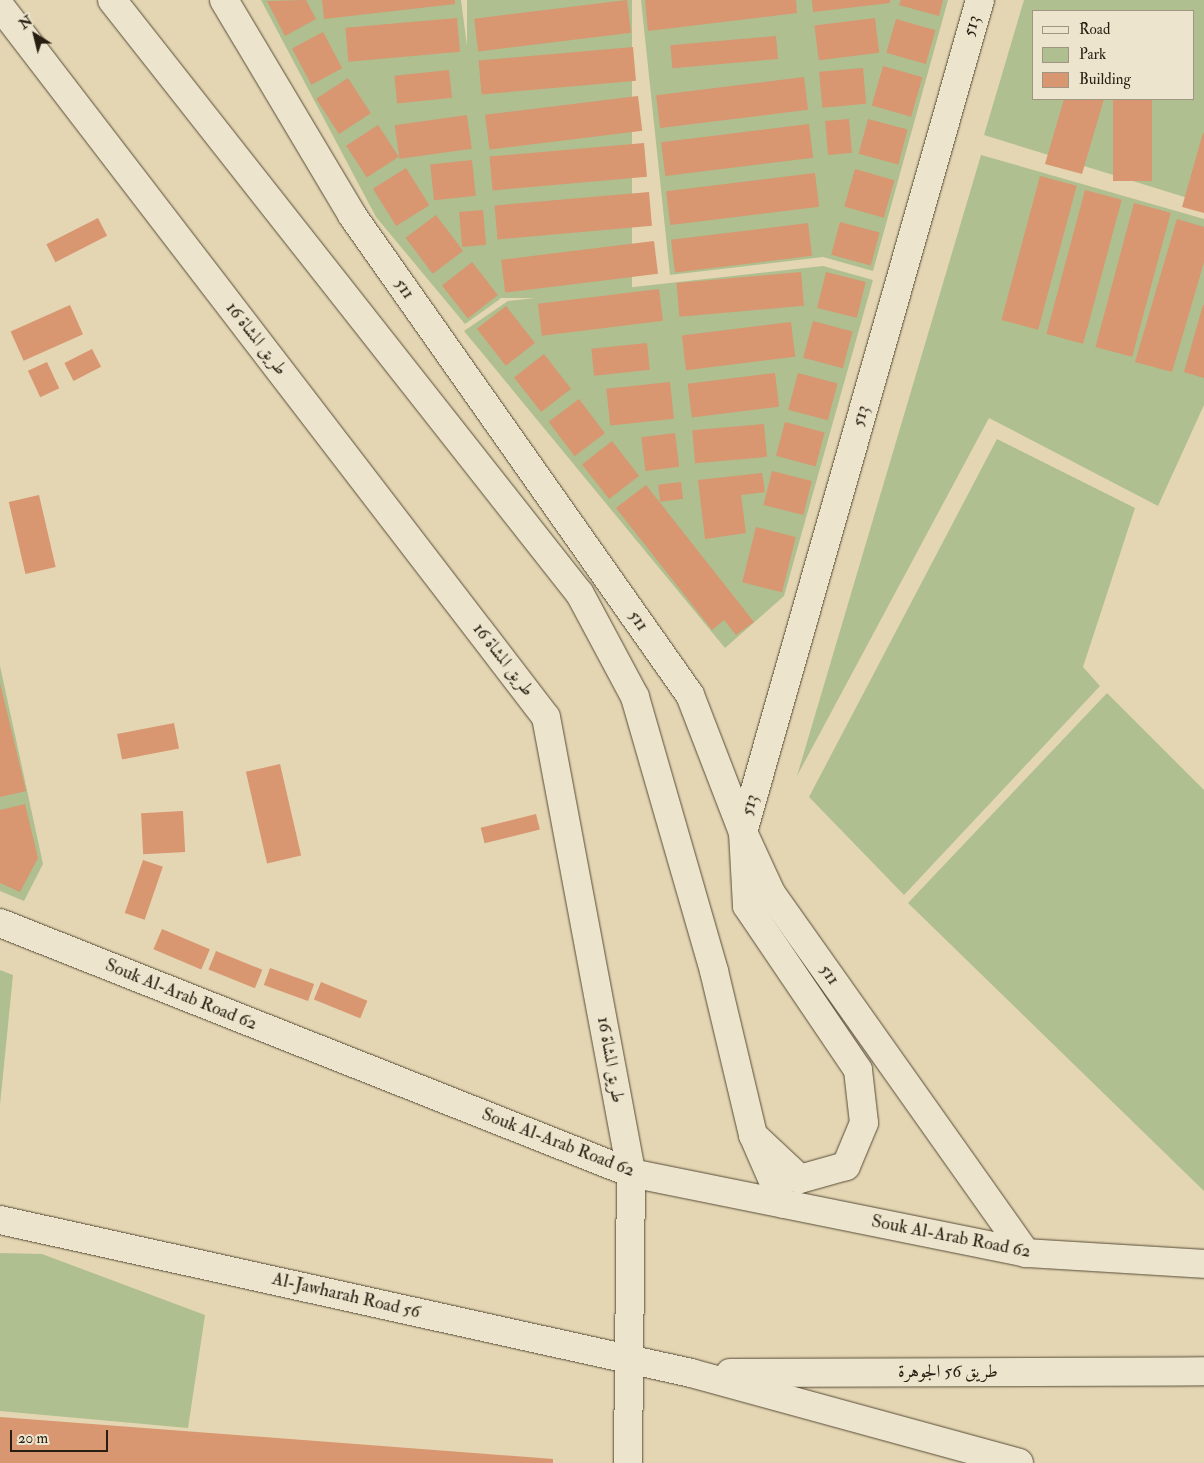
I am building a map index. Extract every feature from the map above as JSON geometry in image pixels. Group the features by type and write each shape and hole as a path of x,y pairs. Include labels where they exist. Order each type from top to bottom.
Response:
{"street":[{"name":"511","path":"112,0 580,594 636,697 714,971 753,1135 783,1204"},
{"name":"511","path":"224,0 352,215 690,695 743,832 771,893 1026,1253"},
{"name":"513","path":"743,832 980,0"},
{"name":"طريق المشاة 16","path":"0,6 546,717 630,1173 628,1463"},
{"path":"743,832 747,906 858,1070 864,1123 846,1166 800,1179 753,1135"},
{"name":"Souk Al-Arab Road 62","path":"0,923 630,1173 1026,1253 1204,1264"},
{"name":"Al-Jawharah Road 56","path":"0,1220 692,1373"},
{"name":"طريق 56 الجوهرة","path":"692,1373 1204,1371"},
{"path":"692,1373 1019,1463"}],"green space":[{"path":"261,0 461,0 500,299 465,324 376,217"},
{"path":"467,0 632,0 632,298 467,298"},
{"path":"641,0 948,0 873,271 823,257 670,275"},
{"path":"1024,0 1204,0 1204,203 984,135"},
{"path":"981,155 1204,219 1204,405 1158,506 989,418 797,776"},
{"path":"823,266 873,280 784,596 725,648 464,331 508,301"},
{"path":"997,439 1135,508 1083,667 1100,686 904,895 809,797"},
{"path":"0,666 43,864 24,901 0,891"},
{"path":"1107,693 1204,790 1204,1191 908,903"},
{"path":"0,970 13,975 0,1105"},
{"path":"0,1253 42,1254 205,1315 188,1428 0,1411"}],"building":[{"path":"306,0 316,19 285,36 267,1"},
{"path":"322,0 455,0 455,4 324,19"},
{"path":"627,0 631,33 478,52 474,19"},
{"path":"645,0 796,0 797,13 648,31"},
{"path":"812,0 890,0 890,3 813,12"},
{"path":"901,0 943,0 939,16 899,5"},
{"path":"457,18 460,52 348,62 345,28"},
{"path":"875,18 879,53 819,60 814,25"},
{"path":"896,19 935,30 926,64 886,53"},
{"path":"323,32 342,68 311,85 292,48"},
{"path":"776,36 778,59 672,68 670,45"},
{"path":"633,47 636,81 482,94 479,61"},
{"path":"883,66 922,77 911,117 872,105"},
{"path":"863,68 866,104 822,108 819,72"},
{"path":"449,70 452,98 397,104 394,76"},
{"path":"804,77 808,110 660,128 656,95"},
{"path":"348,78 371,113 339,134 316,99"},
{"path":"638,96 642,131 489,150 485,115"},
{"path":"1064,100 1104,100 1082,174 1045,164"},
{"path":"1113,100 1152,100 1152,181 1113,181"},
{"path":"467,115 472,149 399,159 395,125"},
{"path":"849,119 852,153 828,155 825,121"},
{"path":"868,119 908,130 898,164 859,154"},
{"path":"809,124 813,158 665,176 661,142"},
{"path":"378,125 399,157 367,178 346,146"},
{"path":"1204,133 1204,213 1182,207"},
{"path":"644,143 647,177 493,190 490,157"},
{"path":"472,160 476,196 434,200 430,164"},
{"path":"406,168 429,205 396,226 373,189"},
{"path":"855,169 894,180 884,218 844,206"},
{"path":"815,173 819,207 670,225 666,191"},
{"path":"1040,176 1077,186 1038,330 1001,320"},
{"path":"1085,190 1122,200 1083,344 1046,334"},
{"path":"649,192 652,226 498,239 495,206"},
{"path":"1134,203 1171,213 1132,357 1095,347"},
{"path":"483,210 486,245 462,247 459,212"},
{"path":"436,215 463,251 433,274 406,238"},
{"path":"98,218 107,236 55,262 46,244"},
{"path":"1177,219 1204,227 1204,262 1172,372 1135,362"},
{"path":"840,222 880,233 871,265 831,255"},
{"path":"808,223 812,256 675,273 671,240"},
{"path":"654,241 658,274 505,293 501,260"},
{"path":"472,262 498,295 468,318 442,285"},
{"path":"801,272 804,306 679,317 676,283"},
{"path":"826,272 866,282 857,318 817,308"},
{"path":"659,289 663,321 542,336 538,304"},
{"path":"70,305 83,334 24,361 11,331"},
{"path":"1204,305 1204,378 1184,372"},
{"path":"506,306 535,343 506,366 477,329"},
{"path":"813,321 853,332 843,368 803,358"},
{"path":"791,322 795,357 686,370 682,335"},
{"path":"647,343 650,370 594,376 591,349"},
{"path":"92,349 101,367 73,381 64,363"},
{"path":"544,354 571,389 541,412 514,377"},
{"path":"47,362 59,388 40,397 28,371"},
{"path":"775,373 779,407 692,417 688,384"},
{"path":"798,373 838,384 828,420 788,410"},
{"path":"670,382 674,419 610,425 606,389"},
{"path":"579,399 605,433 575,456 549,422"},
{"path":"785,422 825,433 816,466 776,456"},
{"path":"764,424 767,457 695,463 692,430"},
{"path":"675,433 679,467 645,471 641,437"},
{"path":"612,441 639,476 609,499 582,464"},
{"path":"772,471 812,481 803,515 764,505"},
{"path":"762,473 765,492 741,495 746,533 705,539 698,480"},
{"path":"681,482 683,499 660,502 658,485"},
{"path":"646,485 754,622 736,635 724,620 712,630 616,508"},
{"path":"39,495 56,567 25,574 9,502"},
{"path":"756,527 796,537 782,592 742,582"},
{"path":"0,683 26,791 0,797"},
{"path":"174,723 179,749 122,760 117,734"},
{"path":"280,764 301,856 267,863 246,772"},
{"path":"25,804 38,858 20,892 0,883 0,810"},
{"path":"183,811 185,852 143,854 141,813"},
{"path":"536,814 540,830 485,843 481,828"},
{"path":"143,860 163,867 145,920 125,913"},
{"path":"162,929 210,949 201,970 153,949"},
{"path":"216,951 262,970 255,988 209,970"},
{"path":"270,968 314,984 308,1001 264,985"},
{"path":"321,982 367,1001 360,1018 314,1000"},
{"path":"0,1417 553,1459 553,1463 0,1463"}]}
